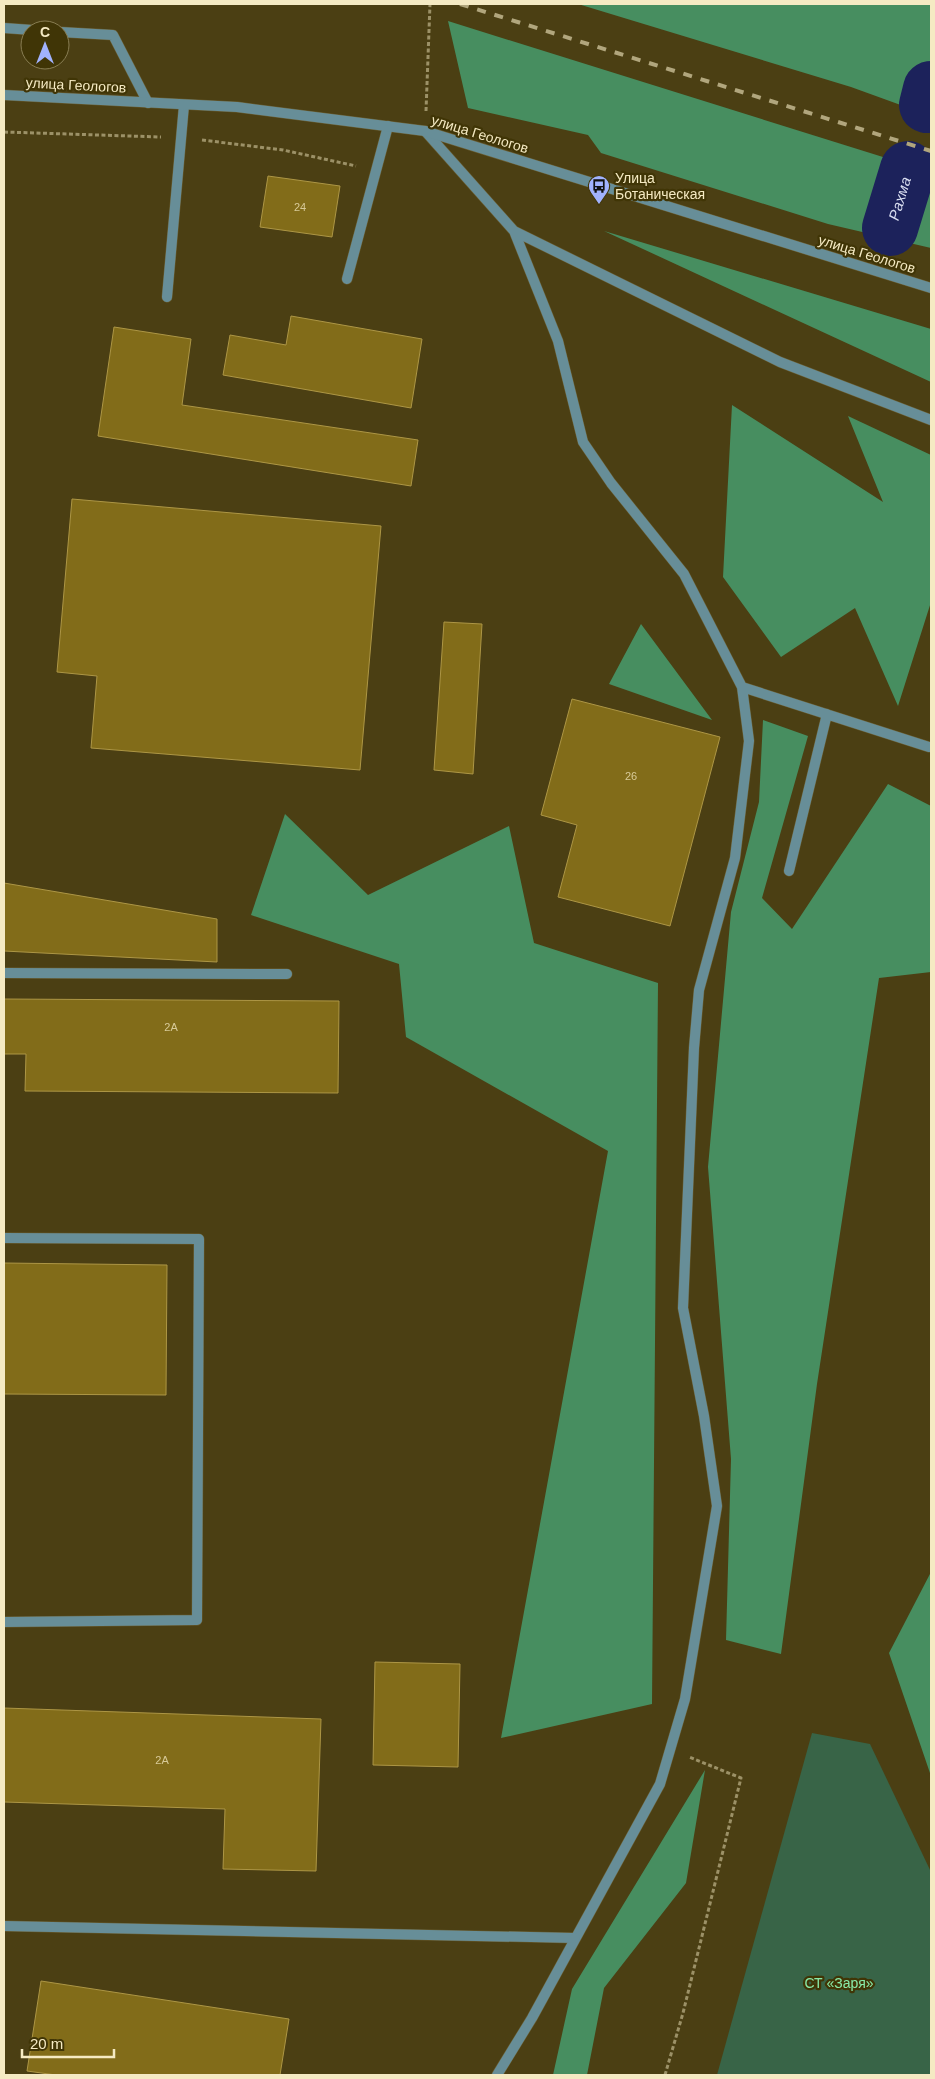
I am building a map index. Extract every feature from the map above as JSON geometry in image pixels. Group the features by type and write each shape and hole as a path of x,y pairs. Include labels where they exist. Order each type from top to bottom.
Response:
{"street":[{"path":"4,28 20,29"},
{"path":"70,33 114,35 148,103"},
{"name":"улица Геологов","path":"4,95 238,107 425,131 931,288"},
{"path":"166,297 184,105"},
{"path":"347,279 388,126"},
{"path":"425,131 514,231 558,342 583,442 611,483 684,574 742,687 750,741 735,858 699,990 694,1057 683,1308 704,1416 717,1506 685,1699 660,1784 532,2018 498,2075"},
{"path":"514,231 780,362 931,420"},
{"path":"742,687 928,746"},
{"path":"789,871 827,714"},
{"path":"4,973 286,974"},
{"path":"4,1238 199,1239 196,1620 4,1622"},
{"path":"4,1926 575,1938"}],"path":[{"path":"425,131 430,4"},
{"path":"665,2075 683,2013 741,1778 670,1749"}],"green space":[{"path":"578,4 931,4 931,116 851,87"},
{"path":"448,21 931,172 931,248 828,224 601,153 588,135 468,108"},
{"path":"604,231 931,329 931,382"},
{"path":"732,405 883,502 848,416 931,455 931,602 898,706 855,608 781,657 723,577"},
{"path":"641,624 712,720 609,684"},
{"path":"763,720 808,736 762,898 792,929 888,784 931,806 931,972 879,978 817,1384 781,1654 726,1640 731,1459 708,1167 731,912 759,802"},
{"path":"285,814 368,895 509,826 534,943 658,983 652,1704 501,1738 608,1151 406,1037 399,964 251,915"},
{"path":"931,1572 931,1776 889,1653"},
{"name":"СТ «Заря»","path":"812,1733 870,1744 931,1872 931,2075 717,2075"},
{"path":"705,1770 686,1883 604,1988 587,2075 553,2075 572,1989"}],"building":[{"path":"268,176 340,186 332,237 260,227"},
{"path":"291,316 422,339 411,408 223,375 230,335 286,345"},
{"path":"114,327 191,339 182,405 418,440 411,486 98,436"},
{"path":"72,499 381,526 360,770 91,748 97,676 57,672"},
{"path":"444,622 482,624 473,774 434,770"},
{"path":"572,699 720,737 670,926 558,897 577,825 541,815"},
{"path":"4,883 217,919 217,962 4,951"},
{"path":"4,999 339,1001 338,1093 25,1091 26,1054 4,1054"},
{"path":"4,1263 167,1265 166,1395 4,1394"},
{"path":"375,1662 460,1664 458,1767 373,1765"},
{"path":"4,1708 321,1719 316,1871 223,1869 225,1809 4,1802"},
{"path":"41,1981 289,2019 280,2075 56,2075 27,2071"}],"waterway":[{"name":"Рахма","path":"927,105 931,89"},
{"name":"Рахма","path":"890,228 908,169"}],"railway":[{"path":"460,4 931,151"}],"place":[{"name":"Улица Ботаническая","path":"599,205"}]}
